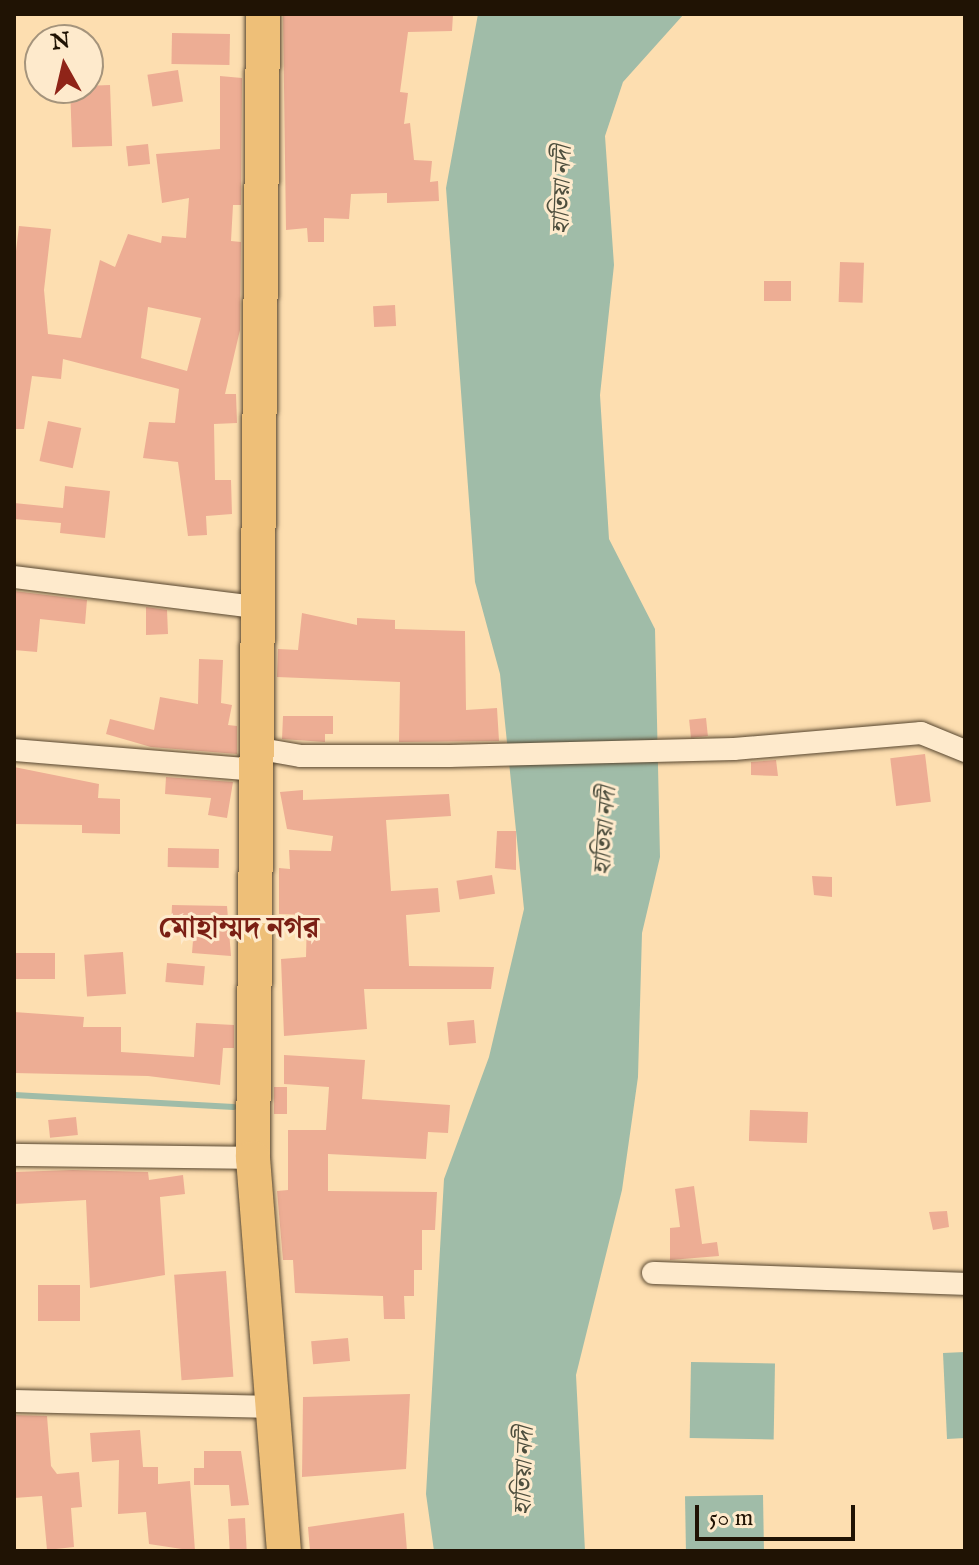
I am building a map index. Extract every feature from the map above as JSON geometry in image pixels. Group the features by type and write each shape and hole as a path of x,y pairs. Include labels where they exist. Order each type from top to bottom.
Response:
{"main road":[{"path":"263,14 253,1158 284,1551"}],"street":[{"path":"14,577 256,607"},
{"path":"14,750 255,759 449,756 734,749 921,733 965,751"},
{"path":"14,1155 253,1158"},
{"path":"653,1273 965,1284"},
{"path":"14,1401 275,1407"}],"water":[{"name":"হাতিয়া নদী","path":"478,14 684,14 623,82 605,136 614,265 600,395 609,539 655,629 660,857 642,933 638,1077 622,1190 576,1375 585,1551 434,1551 426,1494 444,1179 489,1057 524,909 500,674 475,582 446,188"},
{"path":"965,1352 965,1438 947,1439 943,1353"},
{"path":"691,1362 775,1363 774,1439 690,1438"},
{"path":"763,1495 764,1551 686,1551 685,1496"}],"building":[{"path":"283,14 453,14 452,31 408,32 400,92 408,93 404,124 410,123 414,160 432,161 430,182 438,181 439,201 387,203 387,193 351,194 349,219 324,218 324,242 308,242 307,228 286,230"},
{"path":"172,33 230,34 229,65 171,64"},
{"path":"178,70 183,102 152,106 147,75"},
{"path":"220,76 242,78 241,205 233,205 231,241 241,242 240,330 225,394 236,394 237,423 214,424 215,480 231,480 232,514 206,516 207,535 188,536 178,462 143,458 149,422 175,423 179,389 63,359 61,379 32,376 24,429 14,429 14,268 19,226 51,229 44,290 48,334 81,338 100,260 115,267 128,234 161,243 162,236 186,238 189,198 162,203 156,154 220,149","holes":["148,307 201,318 187,371 141,358"]},
{"path":"104,85 110,85 112,146 72,147 71,104 104,104"},
{"path":"148,144 150,164 128,166 126,146"},
{"path":"840,262 864,263 863,303 839,302"},
{"path":"764,281 791,281 791,301 764,301"},
{"path":"395,305 396,326 374,327 373,306"},
{"path":"48,421 81,428 73,468 39,461"},
{"path":"65,486 110,491 105,538 60,533 61,523 14,519 14,503 63,508"},
{"path":"14,591 87,600 85,624 40,619 37,652 14,650"},
{"path":"146,607 167,610 168,634 146,635"},
{"path":"302,613 357,625 357,618 395,620 395,629 465,631 466,710 497,708 499,741 399,742 400,682 277,677 278,649 298,650"},
{"path":"199,659 223,660 221,703 232,705 228,725 237,726 237,754 151,747 106,734 110,719 154,730 160,697 198,704"},
{"path":"283,716 333,716 333,734 325,734 325,742 282,739"},
{"path":"706,718 708,736 691,738 689,720"},
{"path":"925,754 931,802 896,806 890,758"},
{"path":"776,760 778,776 751,775 751,762"},
{"path":"14,767 99,784 98,798 120,799 120,834 82,833 82,825 14,824"},
{"path":"166,777 233,782 227,818 208,815 211,798 165,794"},
{"path":"303,790 303,800 449,794 451,816 386,820 391,891 438,888 440,912 406,915 409,966 494,967 491,989 364,989 367,1029 284,1036 281,959 306,957 307,915 279,914 279,868 290,869 289,850 331,851 333,836 287,829 280,792"},
{"path":"497,831 516,831 516,870 495,868"},
{"path":"168,848 219,849 219,868 168,867"},
{"path":"492,875 495,894 459,899 456,881"},
{"path":"812,876 832,877 832,897 814,895"},
{"path":"172,905 227,906 231,956 192,953 194,928 171,927"},
{"path":"123,952 126,994 87,997 84,955"},
{"path":"16,953 55,953 55,979 16,979"},
{"path":"167,963 205,966 203,985 165,982"},
{"path":"14,1012 84,1017 83,1027 121,1027 121,1052 194,1057 196,1023 234,1025 234,1048 223,1048 220,1085 148,1076 14,1073"},
{"path":"474,1020 476,1043 449,1045 447,1022"},
{"path":"284,1055 365,1060 362,1099 450,1105 448,1133 428,1132 426,1159 328,1154 328,1191 437,1192 435,1230 422,1230 422,1270 414,1270 414,1296 404,1296 405,1319 384,1319 383,1296 295,1293 293,1260 283,1260 277,1191 288,1190 288,1130 326,1130 329,1087 284,1084"},
{"path":"274,1087 287,1087 287,1114 274,1114"},
{"path":"750,1110 808,1112 807,1143 749,1141"},
{"path":"76,1117 78,1135 50,1138 48,1120"},
{"path":"14,1172 148,1172 149,1180 183,1175 185,1194 160,1197 165,1275 90,1288 86,1200 14,1204"},
{"path":"694,1186 702,1244 717,1242 719,1256 670,1260 670,1228 680,1227 675,1189"},
{"path":"947,1211 949,1227 933,1230 929,1212"},
{"path":"226,1271 233,1377 182,1380 174,1275"},
{"path":"38,1285 80,1285 80,1321 38,1321"},
{"path":"348,1338 350,1361 313,1364 311,1341"},
{"path":"410,1394 406,1469 302,1477 303,1397"},
{"path":"14,1415 47,1416 51,1466 57,1474 79,1472 82,1507 71,1508 74,1547 47,1550 42,1496 14,1498"},
{"path":"140,1430 143,1467 158,1467 158,1484 190,1481 195,1551 149,1544 146,1512 118,1514 119,1460 92,1462 90,1433"},
{"path":"204,1451 241,1451 249,1505 231,1506 229,1485 194,1485 194,1468 204,1468"},
{"path":"404,1513 407,1551 310,1551 308,1527"},
{"path":"245,1518 247,1551 230,1551 228,1519"}],"waterway":[{"path":"14,1095 234,1107"}],"district":[{"name":"মোহাম্মদ নগর","path":"239,929"}]}
